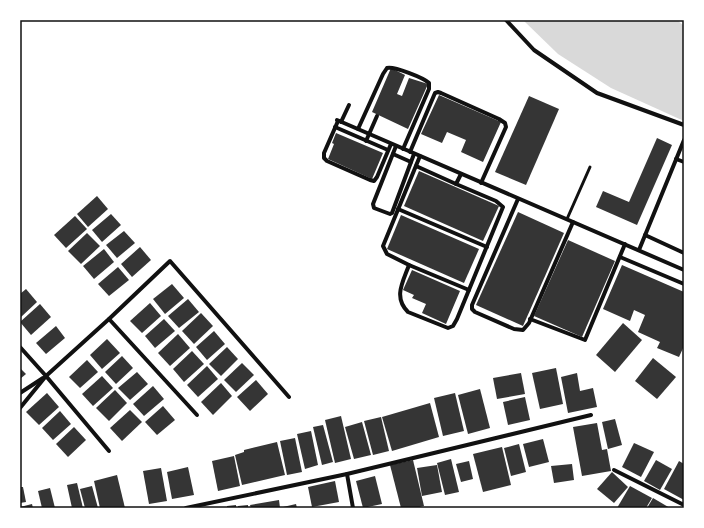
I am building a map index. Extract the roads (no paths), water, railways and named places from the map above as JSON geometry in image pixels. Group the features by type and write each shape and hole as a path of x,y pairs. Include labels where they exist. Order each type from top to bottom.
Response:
{"street":[{"path":"506,20 534,50 597,93 684,126"},
{"path":"358,129 387,68 394,68 427,81 430,86 403,149"},
{"path":"396,146 373,204 374,208 390,214 392,213 411,162 412,153 435,93 442,93 505,123 506,127 481,183"},
{"path":"349,105 335,127 324,153 324,158 327,161 370,180 376,179 391,144"},
{"path":"366,141 377,116"},
{"path":"339,121 684,270"},
{"path":"335,127 388,150"},
{"path":"361,139 364,132"},
{"path":"639,250 684,140"},
{"path":"393,154 411,162"},
{"path":"420,156 383,246 387,254 409,265 469,290"},
{"path":"676,159 684,162"},
{"path":"409,265 399,293 404,308 408,312 441,326 448,328 453,326 503,207 496,201 416,166"},
{"path":"456,184 461,174"},
{"path":"496,201 501,191"},
{"path":"518,199 472,305 472,309 475,312 514,329 523,330 530,319 573,222"},
{"path":"398,209 487,247"},
{"path":"645,235 684,253"},
{"path":"530,319 585,340 625,244"},
{"path":"620,258 684,284"},
{"path":"20,408 46,376 170,261 290,397"},
{"path":"109,319 197,415"},
{"path":"20,347 109,451"},
{"path":"20,393 46,376"},
{"path":"186,508 347,474 591,415"},
{"path":"614,470 684,505"},
{"path":"347,474 353,508"}],"lane":[{"path":"567,219 590,167"}]}
